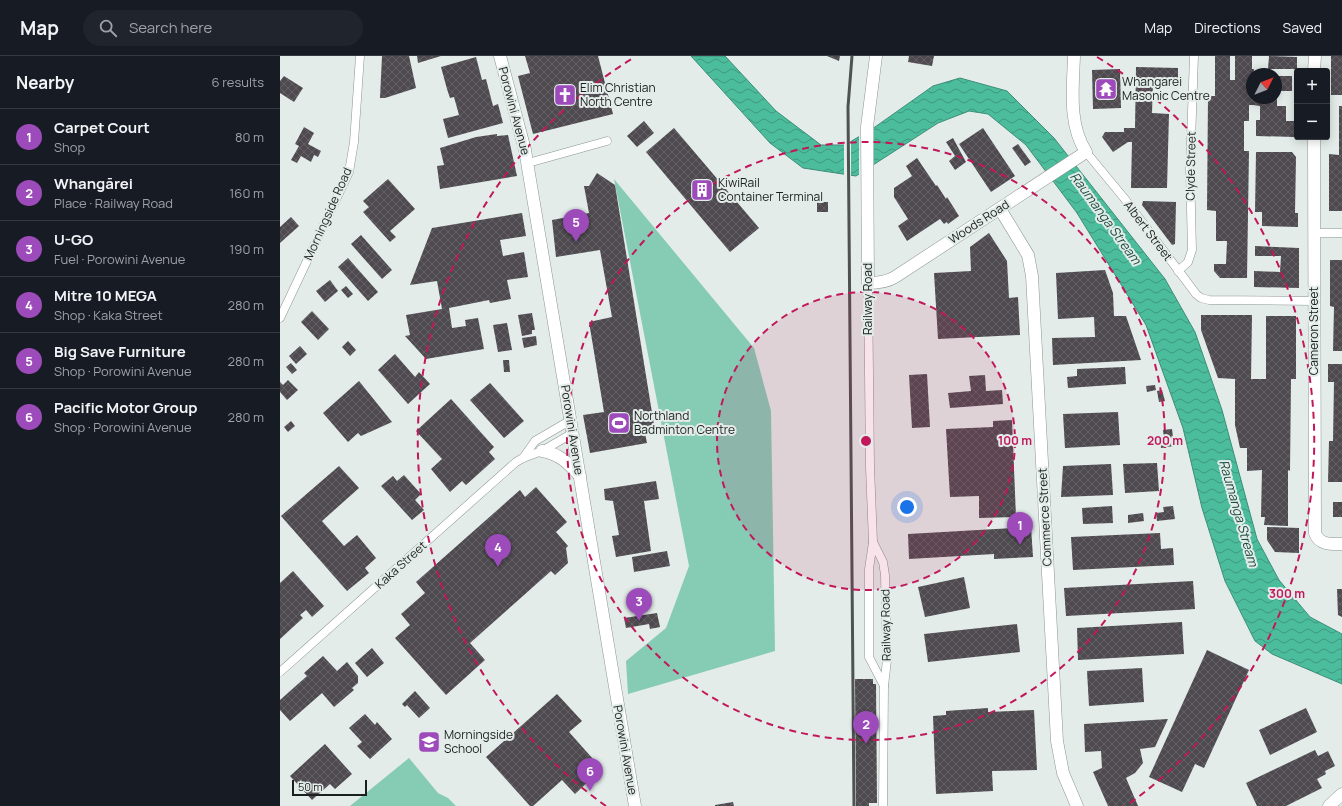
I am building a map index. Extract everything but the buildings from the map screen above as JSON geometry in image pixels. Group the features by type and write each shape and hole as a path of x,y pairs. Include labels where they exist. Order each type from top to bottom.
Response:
{"street":[{"name":"Morningside Road","path":"280,318 349,172 354,142 360,56"},
{"name":"Porowini Avenue","path":"500,56 528,163 635,806"},
{"name":"Railway Road","path":"876,56 867,127 870,459 873,542 868,569 869,659 884,686"},
{"name":"Albert Street","path":"1074,56 1074,118 1078,138 1086,152 1124,198 1196,294 1201,298 1209,300 1314,301"},
{"name":"Clyde Street","path":"1178,271 1188,262 1192,250 1190,184 1194,56"},
{"path":"1314,56 1314,68"},
{"name":"Cameron Street","path":"1314,140 1314,526 1316,537 1320,541 1342,544"},
{"path":"528,163 607,141"},
{"name":"Woods Road","path":"868,283 893,279 1086,152"},
{"name":"Commerce Street","path":"1000,209 1024,246 1031,266 1057,742 1063,773 1077,806"},
{"path":"1314,233 1342,233"},
{"name":"Kaka Street","path":"280,672 523,458 535,441 570,420"},
{"name":"Kaka Street","path":"523,458 542,451 573,433"},
{"path":"542,451 552,453 564,459 580,476"},
{"name":"Railway Road","path":"873,542 883,562 886,575 887,664 884,686 883,806"},
{"path":"1329,806 1342,794"}],"shaded area":[{"path":"614,179 754,348 771,411 775,651 628,694 626,661 666,628 689,566"},
{"path":"409,758 438,793 448,798 456,806 350,806"}],"water":[{"name":"Raumanga Stream","path":"691,56 725,56 776,111 821,145 845,145 875,127 933,86 960,78 1007,91 1054,138 1165,279 1195,332 1222,410 1257,539 1279,580 1310,617 1342,634 1342,684 1272,654 1255,641 1225,581 1202,508 1183,428 1146,325 1077,213 1026,145 988,114 969,111 938,123 856,176 803,168 770,143"}],"pier":[{"path":"874,126 874,167 859,176 859,134"},
{"path":"851,139 851,178 844,177 844,143"}],"railway":[{"path":"852,56 848,107 854,806"}],"place":[{"name":"Whangarei Masonic Centre","path":"1106,89"},
{"name":"Elim Christian North Centre","path":"565,95"},
{"name":"KiwiRail Container Terminal","path":"702,190"},
{"name":"Big Save Furniture","path":"576,242"},
{"name":"Northland Badminton Centre","path":"619,423"},
{"name":"Carpet Court","path":"1020,545"},
{"name":"Mitre 10 MEGA","path":"498,567"},
{"name":"U-GO","path":"639,621"},
{"name":"Morningside School","path":"429,742"},
{"name":"Whangārei","path":"866,744"},
{"name":"Pacific Motor Group","path":"590,791"}]}
